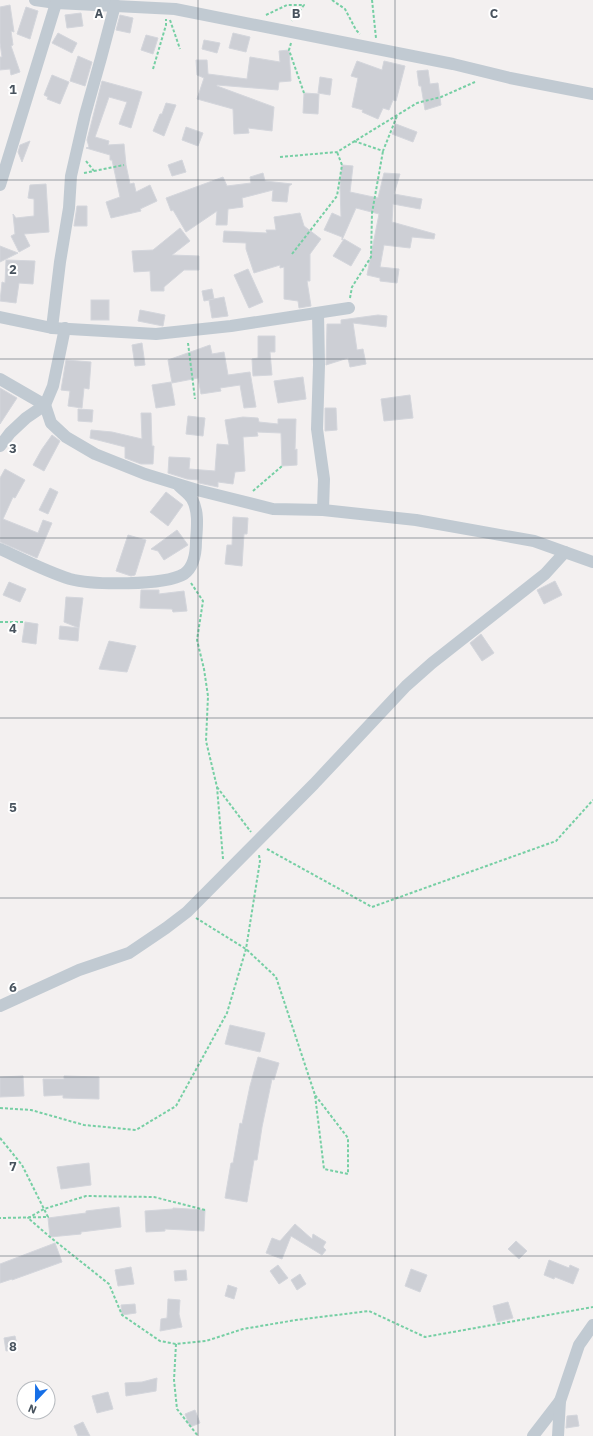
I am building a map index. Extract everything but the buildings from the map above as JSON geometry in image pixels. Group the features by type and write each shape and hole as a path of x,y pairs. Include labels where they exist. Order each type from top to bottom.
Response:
{"street":[{"path":"35,0 175,9 453,64 593,94"},
{"path":"0,186 56,1"},
{"path":"52,328 60,262 69,208 71,176 85,115 102,58 114,5"},
{"path":"0,317 52,328 156,334 187,332 318,314 349,308"},
{"path":"318,314 319,364 316,429 324,480 324,510"},
{"path":"0,446 10,433 26,418 45,405 53,386 65,328"},
{"path":"0,379 45,405 51,423 66,437 95,454 145,474 177,484 273,509 324,510 416,520 438,524 534,542 593,562"},
{"path":"0,549 70,579 96,583 168,580 184,574 190,568 196,542 196,512 192,499 177,484"},
{"path":"0,1006 79,970 129,953 187,912 314,784 406,686 432,663 545,574 565,552"},
{"path":"558,1436 560,1400 580,1345 593,1325"},
{"path":"533,1436 560,1400"}],"path":[{"path":"332,0 345,9 356,30 362,35"},
{"path":"372,0 377,49"},
{"path":"252,24 287,5 304,5 289,31 289,50 304,93"},
{"path":"166,8 180,49"},
{"path":"153,69 166,25 166,8"},
{"path":"280,157 337,152 417,103 441,97 494,74"},
{"path":"349,308 352,287 370,257 372,214 383,151 397,115"},
{"path":"354,141 383,151"},
{"path":"292,254 337,196 342,164 337,152"},
{"path":"71,176 124,165"},
{"path":"187,332 195,399"},
{"path":"235,500 246,497 282,466"},
{"path":"184,574 203,601 197,640 204,669 208,696 206,741 217,787 224,874"},
{"path":"0,622 25,622"},
{"path":"0,1108 31,1110 84,1125 136,1130 176,1106 227,1013 246,949 260,861 256,842 250,830 217,787"},
{"path":"256,842 372,907 556,841 593,800"},
{"path":"187,912 246,949 276,977 314,1095 324,1169 348,1174 348,1138 314,1095"},
{"path":"0,1138 22,1165 48,1217 0,1218"},
{"path":"28,1218 44,1210 86,1196 154,1198 206,1210"},
{"path":"28,1218 110,1284 122,1315 160,1341 176,1344 206,1341 243,1329 369,1310 425,1337 593,1307"},
{"path":"176,1344 174,1380 176,1409 198,1436"}]}
